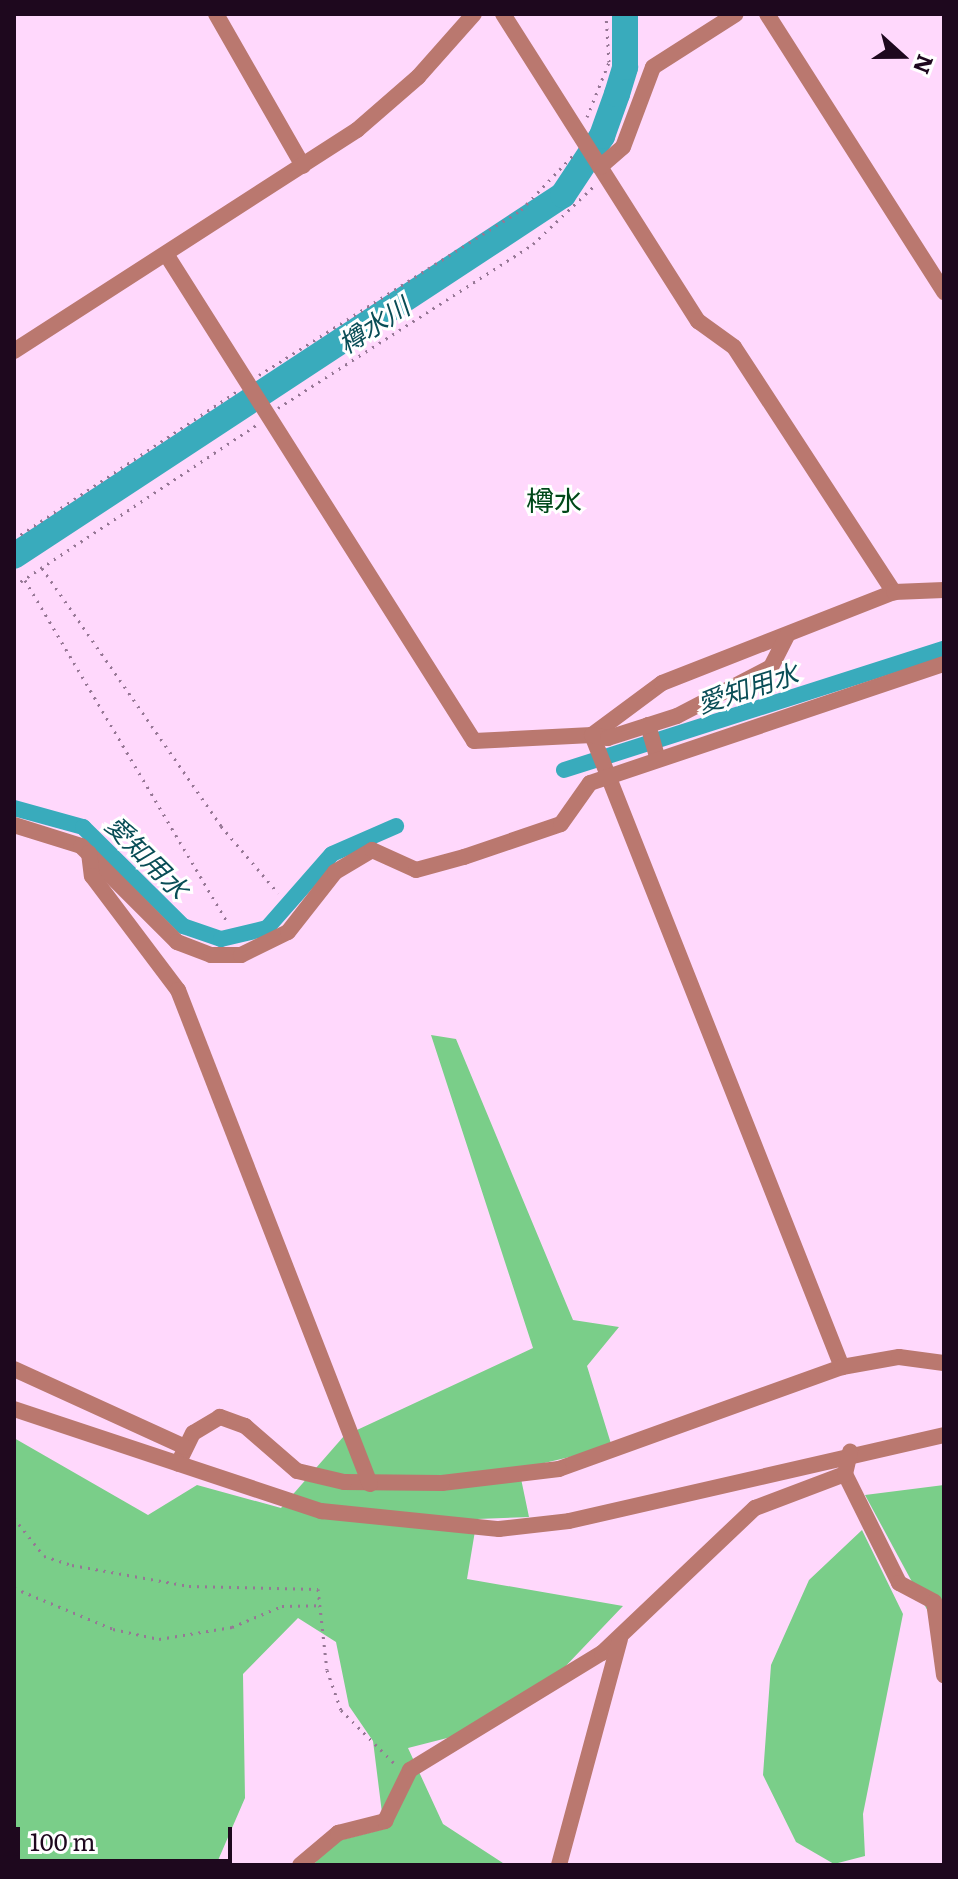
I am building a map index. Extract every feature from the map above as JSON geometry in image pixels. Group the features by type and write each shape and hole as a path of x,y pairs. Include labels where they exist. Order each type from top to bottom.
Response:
{"street":[{"path":"216,14 303,166"},
{"path":"14,351 303,166 387,106 474,14"},
{"path":"503,14 698,321 749,370 894,592"},
{"path":"591,153 623,147 653,67 736,14"},
{"path":"767,14 944,292"},
{"path":"166,254 247,388 474,741 593,742 648,725 771,667 787,636"},
{"path":"593,742 662,683 894,592 944,590"},
{"path":"14,825 60,835 89,853 177,942 211,955 241,955 288,932 351,860 382,850 404,867 433,867 561,824 590,783 605,776 944,664"},
{"path":"648,725 657,757"},
{"path":"593,742 842,1367"},
{"path":"89,853 92,876 178,990 370,1484"},
{"path":"178,1464 185,1447 205,1422 232,1418 297,1471 370,1484 442,1483 583,1463 842,1367 899,1357 944,1363"},
{"path":"14,1369 185,1447"},
{"path":"14,1409 178,1464 364,1520 499,1529 569,1521 850,1452 944,1435"},
{"path":"850,1452 845,1474 899,1583 934,1602 944,1675"},
{"path":"300,1865 338,1833 393,1815 407,1772 620,1639 755,1508 845,1474"},
{"path":"559,1865 620,1639"}],"path":[{"path":"14,586 554,229 591,153 609,62 606,14"},
{"path":"14,539 521,210 591,153"},
{"path":"42,568 221,826 278,893"},
{"path":"25,580 227,922"},
{"path":"14,1518 35,1549 64,1563 189,1586 318,1589 327,1670 341,1710 369,1745 407,1772"},
{"path":"14,1588 113,1629 159,1639 232,1627 282,1606 321,1605"}],"green space":[{"path":"431,1035 456,1039 573,1320 619,1327 587,1366 612,1447 519,1469 529,1517 477,1519 467,1579 623,1606 560,1672 455,1736 408,1748 443,1824 506,1865 313,1865 333,1842 384,1829 373,1741 349,1706 336,1642 298,1618 243,1674 245,1798 216,1865 14,1865 14,1438 148,1515 197,1485 281,1508 344,1436 533,1348"},
{"path":"944,1485 944,1641 865,1495"},
{"path":"862,1530 903,1614 863,1814 865,1856 834,1864 796,1842 763,1775 771,1665 809,1580"}],"waterway":[{"name":"樽水川","path":"14,556 563,195 602,136 617,94 625,67 625,14"},
{"name":"愛知用水","path":"564,770 944,649"},
{"name":"愛知用水","path":"14,808 83,827 183,926 221,939 267,928 332,854 396,826"}],"district":[{"name":"樽水","path":"554,499"}]}
